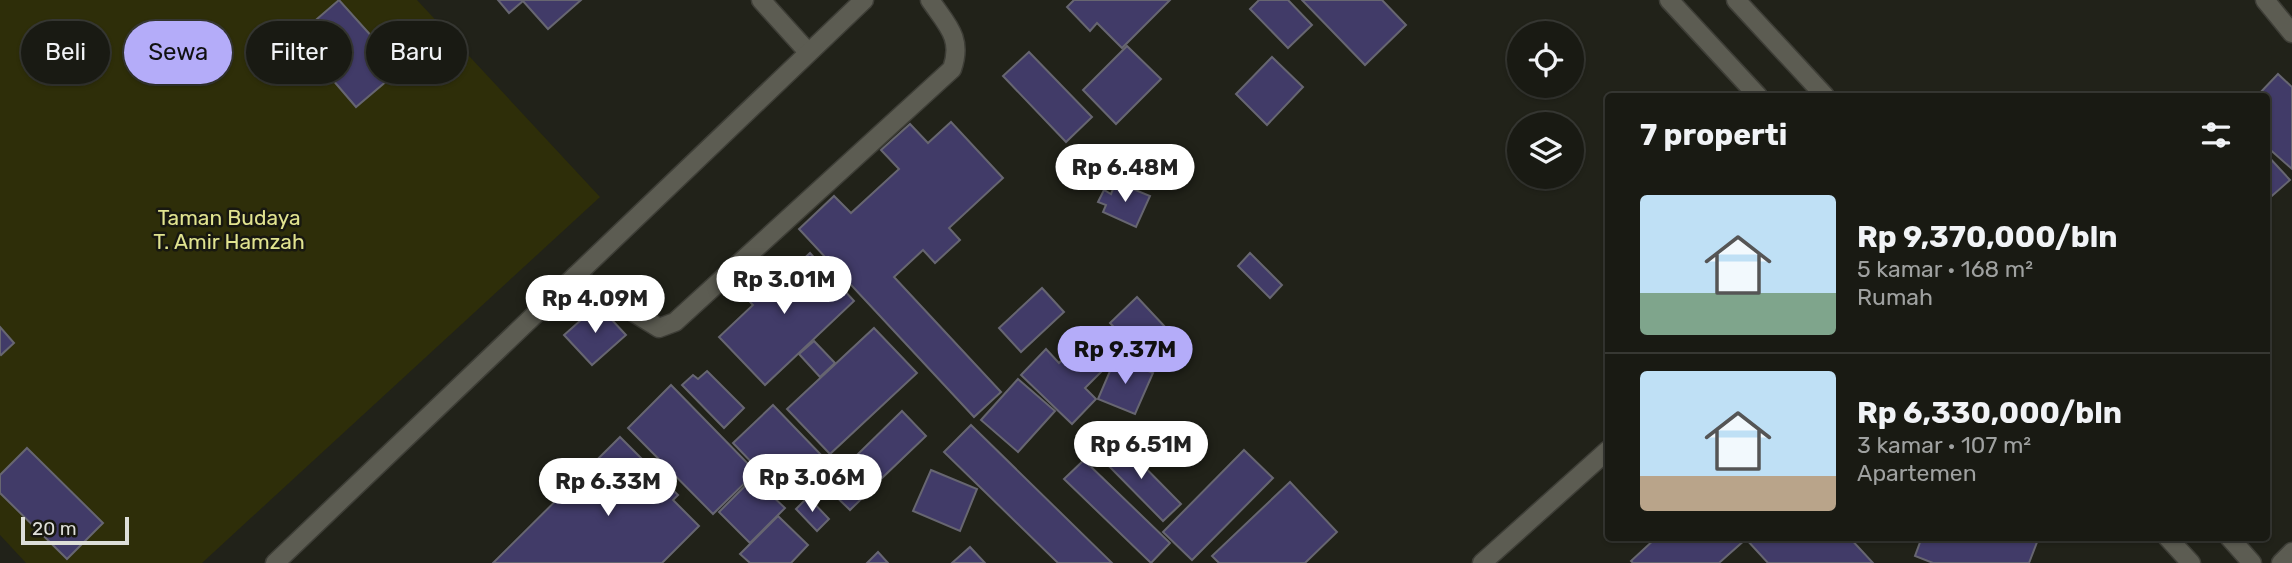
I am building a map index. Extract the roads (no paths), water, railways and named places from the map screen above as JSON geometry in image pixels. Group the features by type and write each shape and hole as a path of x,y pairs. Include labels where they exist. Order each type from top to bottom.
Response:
{"street":[{"path":"761,0 808,52"},
{"path":"275,563 863,0"},
{"path":"575,276 659,328 675,321 952,69 958,53 954,34 930,0"},
{"path":"1669,0 1755,93"},
{"path":"1736,0 1822,93"},
{"path":"2265,0 2292,33"},
{"path":"1482,563 1605,453"},
{"path":"2171,541 2191,563"},
{"path":"2233,541 2252,563"},
{"path":"2281,563 2292,552"}],"park label":[{"name":"Taman Budaya T. Amir Hamzah","path":"229,229"}]}
